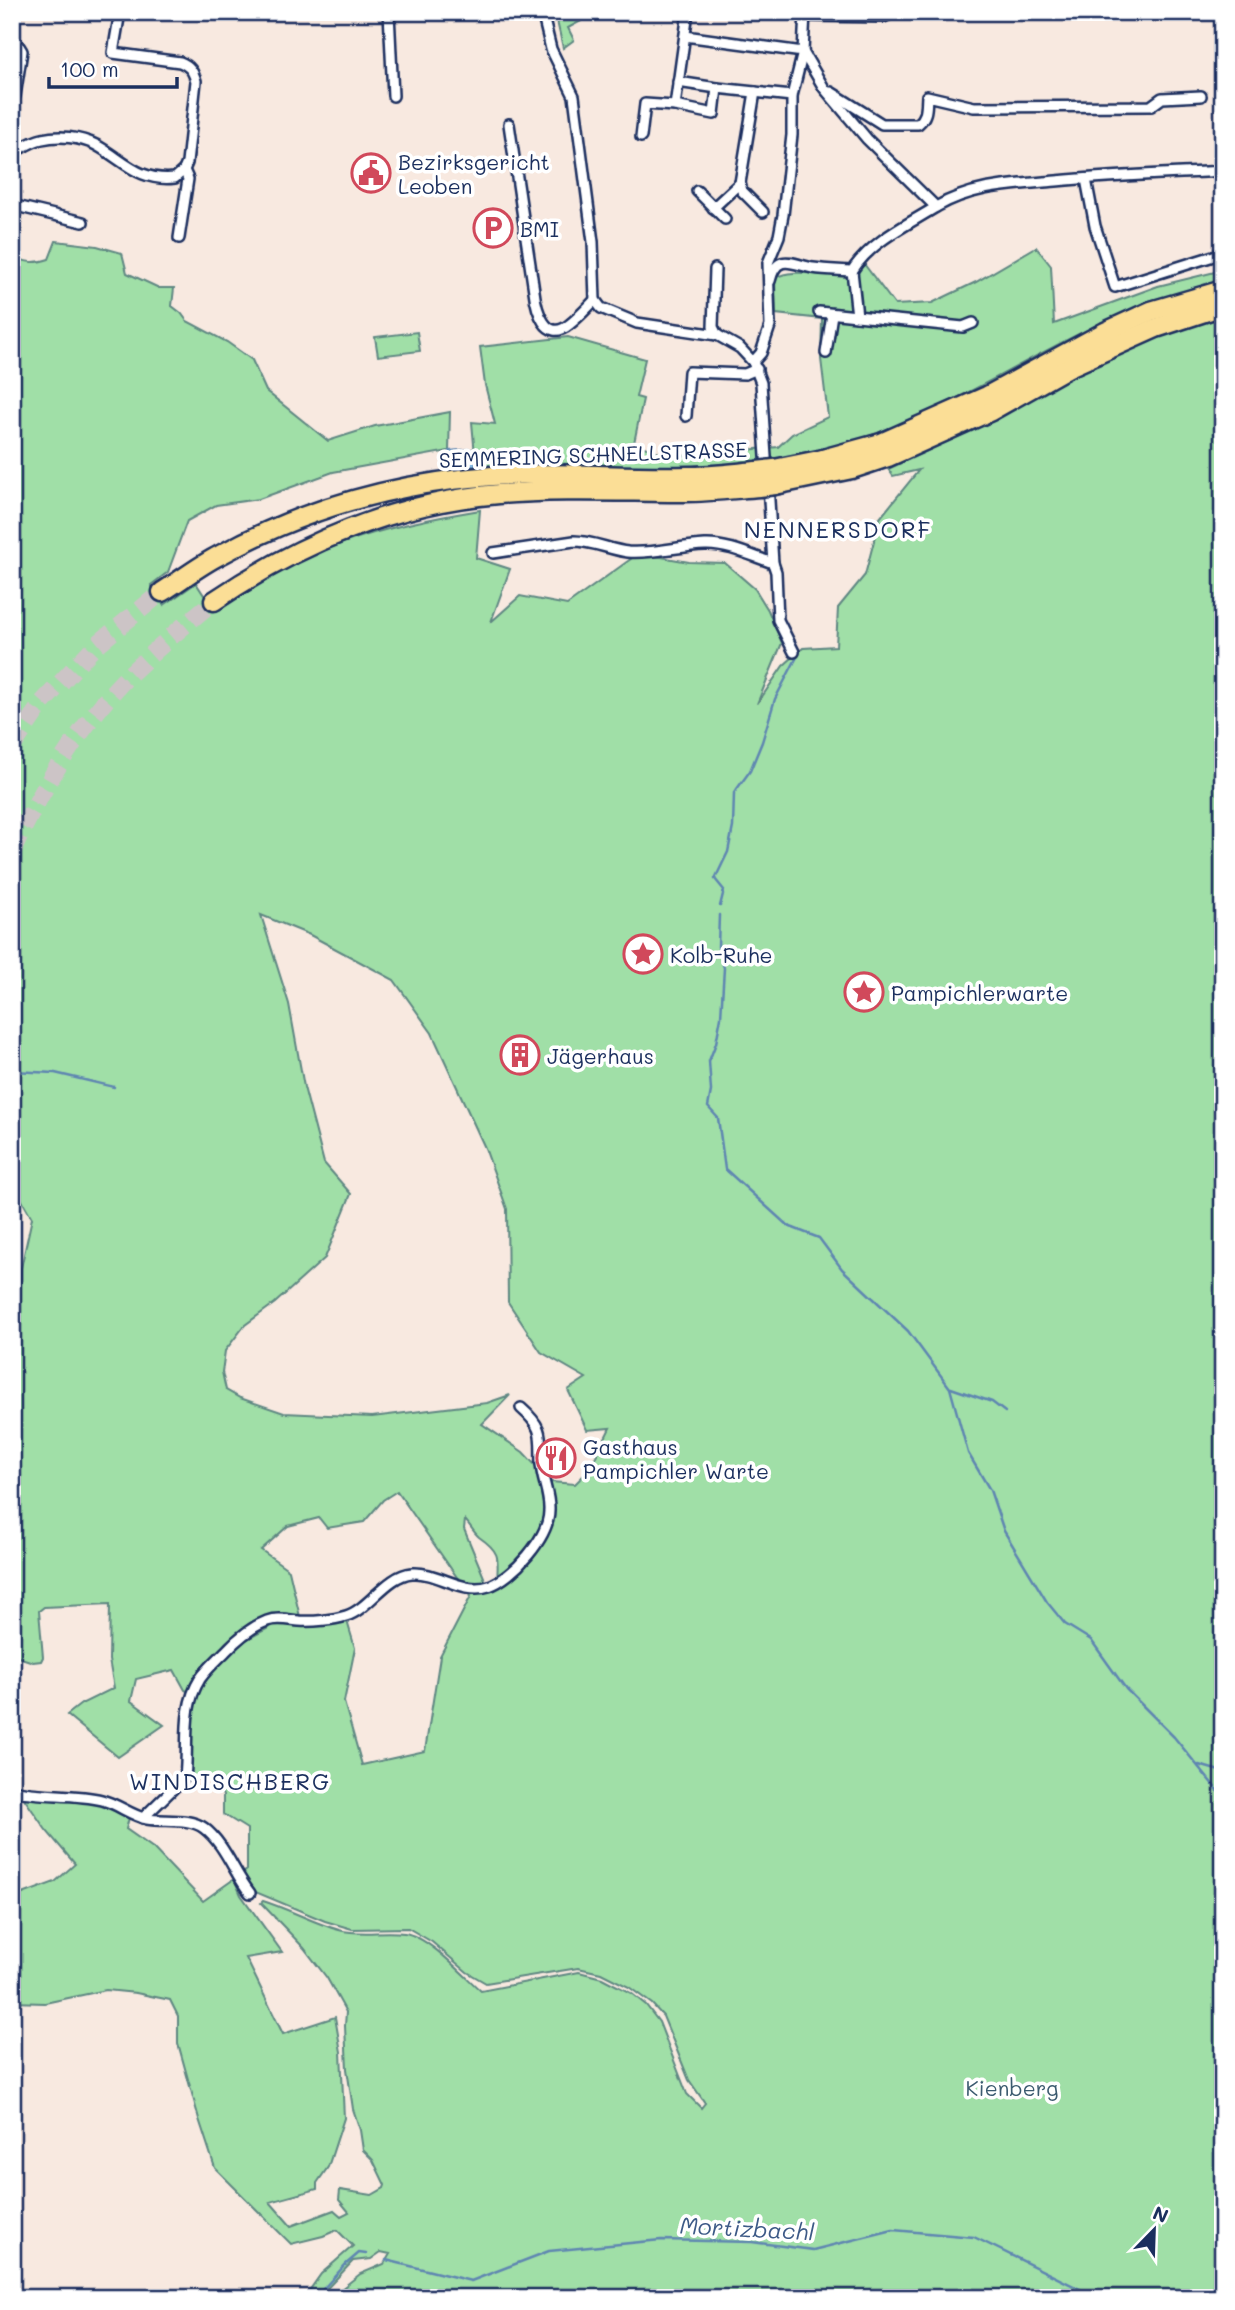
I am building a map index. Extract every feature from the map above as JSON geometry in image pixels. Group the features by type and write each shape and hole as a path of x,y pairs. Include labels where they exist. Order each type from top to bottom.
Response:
{"highway":[{"name":"SEMMERING SCHNELLSTRASSE","path":"162,592 217,556 268,530 366,495 431,482 494,476 766,478 881,443 987,396 1105,332 1151,311 1223,290"},
{"name":"SEMMERING SCHNELLSTRASSE","path":"214,601 285,557 331,536 377,519 436,503 496,494 553,491 688,492 766,478 852,469 888,457 991,411 1069,367 1156,328 1223,306"}],"street":[{"path":"12,153 38,140 61,137 96,145 133,171 155,178 175,178 184,170 196,81 192,70 187,64 180,62 113,53 120,12"},
{"path":"390,12 393,96"},
{"path":"542,12 551,49 574,96 593,242 595,300 601,309 637,323 718,335 740,348 756,369 761,383 778,620 794,652"},
{"path":"675,106 688,12"},
{"path":"686,416 689,372 745,374 756,369 770,326 768,263 779,236 787,185 792,135 792,96 803,51 805,14 884,18 895,12"},
{"path":"685,36 803,51"},
{"path":"12,45 19,46 22,51 15,96"},
{"path":"803,51 824,88 888,162 936,206"},
{"path":"678,82 792,96"},
{"path":"641,137 645,104 675,106 714,114 718,88"},
{"path":"824,88 882,124 918,124 926,113 927,96 974,107 1151,106 1162,98 1201,96"},
{"path":"754,92 740,183 742,191 763,212"},
{"path":"509,124 539,317 550,328 566,328 595,300"},
{"path":"179,238 188,179 184,170"},
{"path":"857,316 852,271 857,263 889,235 952,198 985,187 1086,178 1223,171"},
{"path":"1086,178 1095,226 1115,287 1223,253"},
{"path":"713,208 740,183"},
{"path":"697,191 725,219"},
{"path":"12,205 83,222"},
{"path":"769,286 772,272 778,264 786,261 812,268 852,271"},
{"path":"715,269 713,327 718,335"},
{"path":"819,312 963,327 973,323"},
{"path":"826,353 832,314"},
{"path":"493,553 574,541 586,541 628,552 707,545 729,548 773,563"},
{"path":"143,1818 185,1777 186,1731 192,1697 201,1677 239,1637 269,1620 301,1621 346,1616 407,1573 424,1572 445,1581 481,1588 504,1579 519,1564 548,1525 550,1507 541,1465 541,1435 536,1423 521,1408"},
{"path":"12,1790 105,1801 143,1818 191,1822 202,1826 222,1848 238,1878 250,1893"}],"green space":[{"path":"555,12 583,12 581,21 568,28 574,40 563,48"},
{"name":"Kienberg","path":"56,241 97,246 122,253 127,273 159,288 174,288 172,306 187,321 227,342 252,360 266,391 328,441 375,426 450,412 449,451 333,472 259,499 216,505 187,521 168,572 151,585 164,605 196,583 213,609 326,549 376,532 480,510 476,558 510,569 491,622 520,596 567,605 635,556 725,563 755,589 768,610 782,643 757,704 783,666 803,648 836,646 838,608 865,575 880,518 919,470 893,476 888,469 992,421 1097,363 1181,325 1223,314 1223,2298 330,2298 360,2274 384,2264 390,2254 381,2252 371,2259 353,2261 318,2298 304,2298 321,2274 353,2246 337,2230 291,2244 215,2168 178,2043 178,2016 170,2000 106,1990 45,2003 12,2002 12,1898 55,1882 75,1864 23,1797 100,1802 129,1818 126,1829 153,1848 203,1901 234,1879 241,1895 282,1952 246,1958 283,2034 335,2017 341,2052 344,2118 328,2167 317,2183 317,2189 270,2202 291,2226 334,2210 341,2216 349,2212 339,2200 340,2190 372,2195 385,2185 373,2160 363,2150 353,2109 347,2069 346,2012 327,1978 304,1948 261,1903 263,1901 339,1930 355,1933 396,1932 413,1936 444,1957 481,1991 579,1972 602,1978 631,1993 646,2005 659,2022 687,2094 701,2108 705,2103 689,2080 663,2016 629,1987 601,1973 578,1968 486,1983 467,1972 432,1942 408,1928 352,1929 325,1921 253,1891 239,1876 247,1870 247,1829 223,1814 223,1796 218,1783 209,1778 192,1779 188,1726 198,1690 207,1674 242,1642 274,1625 287,1623 302,1625 347,1621 355,1648 344,1702 362,1765 425,1751 440,1656 471,1596 467,1591 495,1588 519,1571 548,1530 546,1476 551,1482 575,1484 589,1470 610,1428 587,1430 568,1390 586,1378 541,1352 508,1302 507,1209 485,1148 432,1033 394,980 310,935 261,915 289,1004 304,1087 324,1163 351,1194 325,1258 275,1303 245,1325 225,1351 222,1372 226,1390 240,1398 284,1413 372,1417 487,1403 510,1395 482,1424 523,1452 538,1468 547,1511 544,1528 521,1559 497,1580 494,1550 465,1520 464,1529 486,1582 461,1583 397,1491 383,1500 364,1522 327,1528 319,1518 288,1526 261,1550 289,1570 300,1617 263,1621 200,1674 189,1692 185,1690 174,1670 136,1679 131,1701 164,1725 118,1757 67,1715 81,1704 114,1688 109,1660 110,1604 44,1607 39,1611 43,1657 41,1661 33,1662 12,1655 12,1325 20,1328 21,1268 32,1218 12,1183 12,255 30,262 49,259"},
{"path":"1036,247 1051,266 1054,324 1158,286 1223,270 1223,281 1164,298 1122,314 924,414 860,439 812,453 783,459 706,465 476,466 472,422 495,424 485,385 480,347 568,337 645,359 636,397 643,399 634,443 669,457 778,447 792,434 828,417 821,359 822,319 776,314 775,278 796,273 845,274 864,264 895,305 932,303 976,282"},
{"path":"417,332 420,351 378,356 375,337"},
{"path":"12,1655 14,1717 12,1737"}],"water":[{"path":"474,449 476,466 449,468 449,451"}],"waterway":[{"path":"720,906 724,890 715,879 728,852 733,827 734,793 750,771 775,699 798,655"},
{"path":"719,915 718,947 724,968 721,1017 709,1061 711,1091 708,1107 718,1118 725,1169 788,1226 819,1238 842,1269 908,1331 950,1388 968,1453 990,1490 1004,1531 1047,1602 1065,1624 1091,1640 1126,1689 1174,1737 1223,1797"},
{"path":"12,1071 55,1073 114,1087"},
{"path":"951,1388 992,1402 1005,1412"},
{"path":"1199,1765 1223,1772"},
{"name":"Mortizbachl","path":"386,2260 471,2281 549,2251 661,2240 752,2242 813,2250 893,2230 974,2237 1098,2298"},
{"name":"Mortizbachl","path":"315,2298 345,2265 359,2253 366,2254"}],"tunnel":[{"path":"12,747 42,703 94,647 162,592"},
{"path":"12,852 48,782 94,714 138,666 214,601"}],"place":[{"name":"Bezirksgericht Leoben","path":"371,173"},
{"name":"BMI","path":"493,228"},
{"name":"Kolb-Ruhe","path":"643,954"},
{"name":"Pampichlerwarte","path":"864,992"},
{"name":"Jägerhaus","path":"520,1055"},
{"name":"Gasthaus Pampichler Warte","path":"556,1458"}],"district":[{"name":"NENNERSDORF","path":"838,529"},
{"name":"WINDISCHBERG","path":"230,1781"}]}
